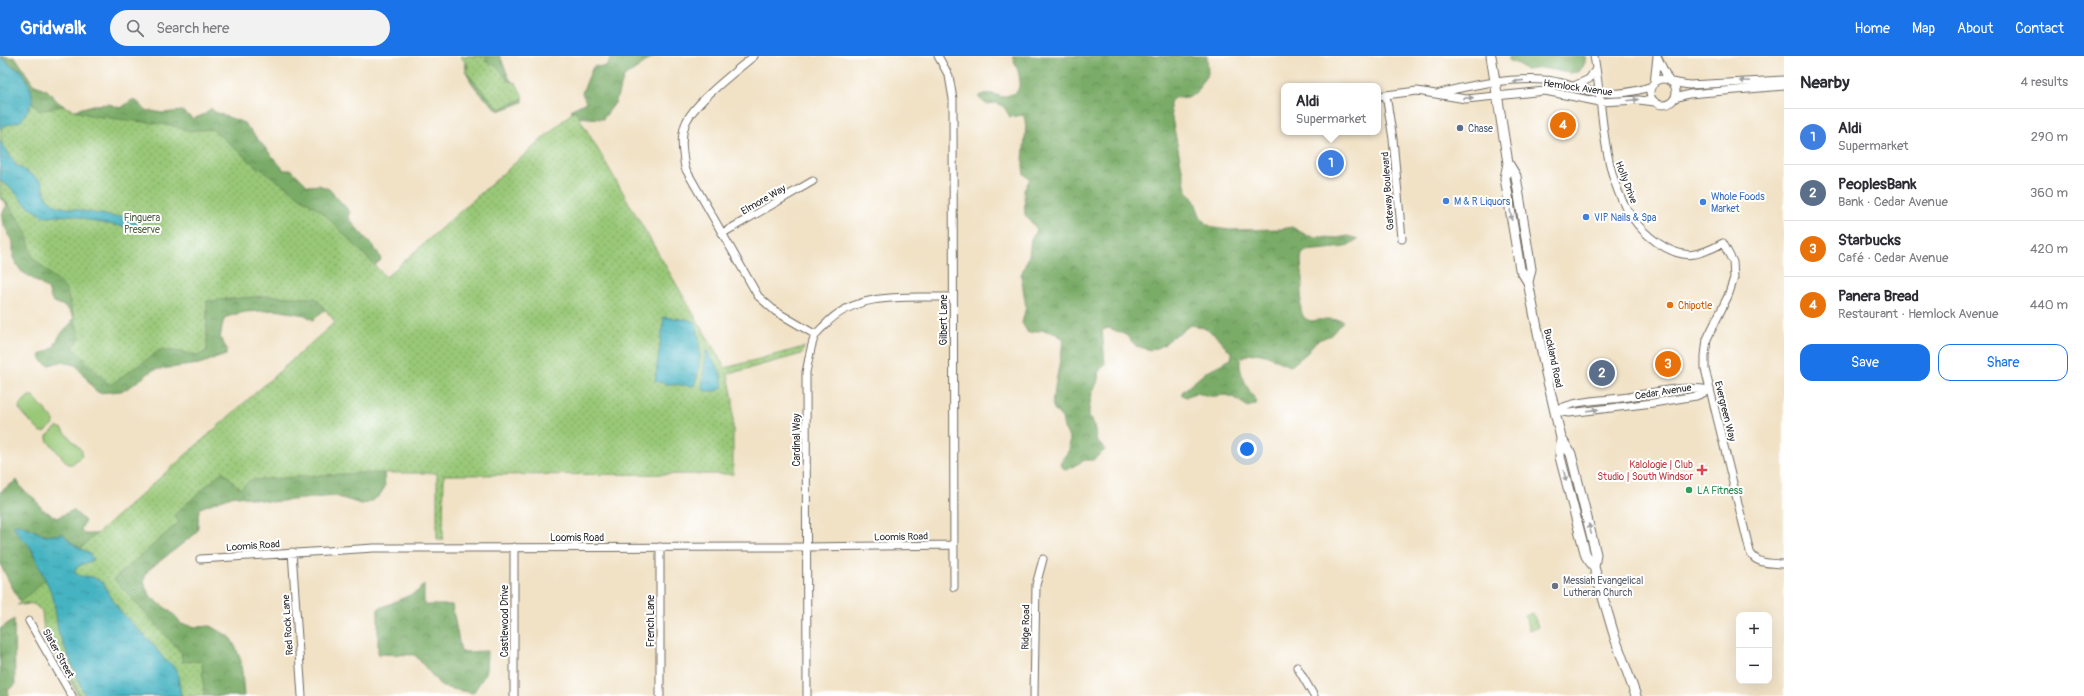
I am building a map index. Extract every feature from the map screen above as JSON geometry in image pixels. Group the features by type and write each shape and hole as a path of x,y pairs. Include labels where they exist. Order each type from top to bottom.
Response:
{"main road":[{"name":"Buckland Road","path":"1491,56 1508,163 1516,176 1519,191 1531,269 1528,282 1561,438 1571,454 1596,554 1594,567 1617,644 1636,696"}],"street":[{"path":"754,56 698,105 685,124 682,147 685,168 758,296 775,311 816,335"},
{"name":"Gilbert Lane","path":"938,56 949,76 953,99 954,587"},
{"path":"1657,56 1676,91 1675,98"},
{"path":"1657,56 1651,95 1655,102 1666,105 1675,98 1689,94 1784,86"},
{"path":"1574,86 1585,82 1592,76 1595,62"},
{"name":"Holly Drive","path":"1595,62 1606,155 1625,205 1636,225 1658,243 1681,255 1699,254 1723,242"},
{"path":"1653,85 1660,80 1689,85 1726,81 1750,82 1774,79 1784,80"},
{"name":"Hemlock Avenue","path":"1440,94 1459,89 1543,80 1599,92 1630,91 1653,85"},
{"name":"Hemlock Avenue","path":"1381,96 1417,91 1461,99 1545,91 1600,102 1639,100 1655,102"},
{"name":"Gateway Boulevard","path":"1386,95 1394,145 1402,238"},
{"name":"Elmore Way","path":"723,233 813,181"},
{"name":"Evergreen Way","path":"1723,242 1733,262 1734,278 1728,296 1706,343 1705,363 1710,390 1750,552 1753,558 1760,561 1784,564"},
{"name":"Cardinal Way","path":"807,696 806,372 816,335 829,320 855,304 870,300 953,297"},
{"name":"Cedar Avenue","path":"1555,411 1567,404 1629,397 1650,392 1694,387 1710,390"},
{"name":"Cedar Avenue","path":"1555,411 1569,414 1696,396 1710,390"},
{"name":"Loomis Road","path":"200,559 374,548 660,546 806,547 954,545"},
{"name":"French Lane","path":"660,546 660,696"},
{"name":"Castlewood Drive","path":"514,547 514,696"},
{"name":"Red Rock Lane","path":"292,552 302,696"},
{"name":"Ridge Road","path":"1034,696 1036,585 1043,559"},
{"name":"Slater Street","path":"29,621 72,696"},
{"path":"1297,667 1314,696"}],"green space":[{"name":"Finguera Preserve","path":"0,56 16,58 33,84 47,90 58,102 72,111 93,105 109,104 121,108 132,100 138,102 145,110 163,113 182,111 193,119 205,114 211,108 215,112 244,123 284,170 292,170 308,186 319,185 329,189 350,212 348,216 351,221 372,244 381,260 313,320 305,315 275,310 245,312 226,317 223,322 220,338 227,349 226,355 199,364 153,370 130,387 121,391 99,393 76,365 60,362 49,365 44,363 40,357 41,354 53,348 60,335 72,322 74,317 66,307 52,301 48,289 21,271 13,258 13,243 2,221 2,214 7,205 0,198 0,181 21,168 32,96 21,70 10,65"},
{"path":"460,56 487,56 485,61 498,67 508,81 516,83 524,98 499,109 465,71 469,66"},
{"path":"465,56 500,56 508,76 523,97 523,102 499,111 475,88 467,73"},
{"path":"609,56 654,56 624,77 615,103 603,119 575,117 571,114 572,109 586,102 582,93 592,69 594,66 605,67 610,59"},
{"path":"1012,56 1207,56 1208,74 1201,83 1197,93 1188,97 1174,98 1170,102 1186,189 1195,202 1200,216 1206,224 1215,228 1230,230 1282,229 1292,227 1308,236 1337,238 1348,236 1358,239 1345,247 1306,251 1302,254 1302,314 1311,321 1327,319 1343,321 1331,335 1316,341 1307,353 1291,366 1267,356 1255,353 1241,358 1240,368 1247,387 1257,401 1256,404 1248,407 1226,395 1212,396 1195,394 1186,397 1182,395 1182,392 1207,371 1231,359 1230,352 1210,331 1201,327 1190,325 1172,337 1164,345 1151,350 1136,346 1126,335 1109,328 1102,330 1105,363 1098,373 1099,379 1092,393 1089,417 1094,425 1097,442 1104,447 1105,450 1093,460 1085,460 1066,470 1060,464 1069,450 1070,439 1064,428 1062,418 1054,409 1052,403 1064,339 1055,333 1043,330 1028,333 1022,323 1026,307 1021,275 1029,256 1031,239 1037,229 1025,215 1024,190 1030,179 1024,174 1023,167 1026,125 1025,119 1023,115 1010,117 1004,107 997,103 986,104 978,97 983,94 993,94 1002,97 1016,93 1020,79"},
{"path":"1509,56 1585,56 1585,61 1579,72 1569,73 1542,68 1526,70 1519,64 1509,61"},
{"path":"0,70 39,111 62,106 92,116 170,125 189,131 212,129 251,162 323,213 386,277 575,110 725,368 804,347 802,354 728,374 733,399 733,474 444,475 443,539 437,539 437,473 357,473 250,480 240,489 223,471 174,515 179,522 114,579 181,652 182,662 202,661 204,696 81,696 44,633 42,612 35,605 29,603 17,605 335,322 316,298 266,296 207,301 207,351 199,355 162,349 110,385 73,348 80,338 66,289 33,258 26,232 10,206 0,195"},
{"path":"29,396 33,396 54,420 54,424 45,432 40,432 19,409 20,404"},
{"path":"57,427 61,428 82,451 82,456 72,464 68,464 47,440 47,436"},
{"path":"175,469 384,473 385,487 379,496 368,503 361,504 335,496 271,502 234,495 200,508 198,515 198,528 195,534 147,571 144,580 149,594 171,612 181,624 197,627 211,626 230,637 241,661 244,696 181,696 84,552 61,534 53,536 41,534 21,525 14,524 15,530 30,546 49,587 85,696 78,696 52,645 46,613 33,603 21,604 0,564 0,492 17,480 22,489 35,499 42,509 57,518 73,510 85,521 81,529 84,533 98,534"},
{"path":"424,584 424,605 452,605 461,652 487,651 486,673 473,693 442,687 415,655 378,654 378,609 417,592"},
{"path":"1533,613 1538,627 1529,630 1525,616"},
{"path":"14,619 15,685 8,690 9,696 0,696 0,629"}],"water":[{"path":"0,57 5,59 10,65 22,71 31,89 33,101 21,121 6,125 0,129"},
{"path":"0,140 16,165 41,181 47,198 57,206 116,217 127,215 144,230 95,222 73,215 45,217 24,203 11,188 0,181"},
{"path":"664,317 690,320 696,323 700,355 697,379 694,386 668,384 655,381"},
{"path":"706,349 721,373 723,387 717,391 705,391 702,388"},
{"path":"13,525 22,525 45,536 63,534 73,544 90,554 93,560 75,569 75,573 80,576 93,577 103,583 119,610 152,643 164,659 177,669 181,696 85,696 58,631 54,601 51,592 30,546 17,533"}],"place":[{"name":"Panera Bread","path":"1563,125"},
{"name":"Chase","path":"1460,128"},
{"name":"Aldi","path":"1331,163"},
{"name":"M & R Liquors","path":"1446,201"},
{"name":"Whole Foods Market","path":"1703,202"},
{"name":"VIP Nails & Spa","path":"1586,217"},
{"name":"Chipotle","path":"1670,305"},
{"name":"Starbucks","path":"1668,364"},
{"name":"PeoplesBank","path":"1602,373"},
{"name":"Kalologie | Club Studio | South Windsor","path":"1702,470"},
{"name":"LA Fitness","path":"1689,490"},
{"name":"Messiah Evangelical Lutheran Church","path":"1555,586"}]}
